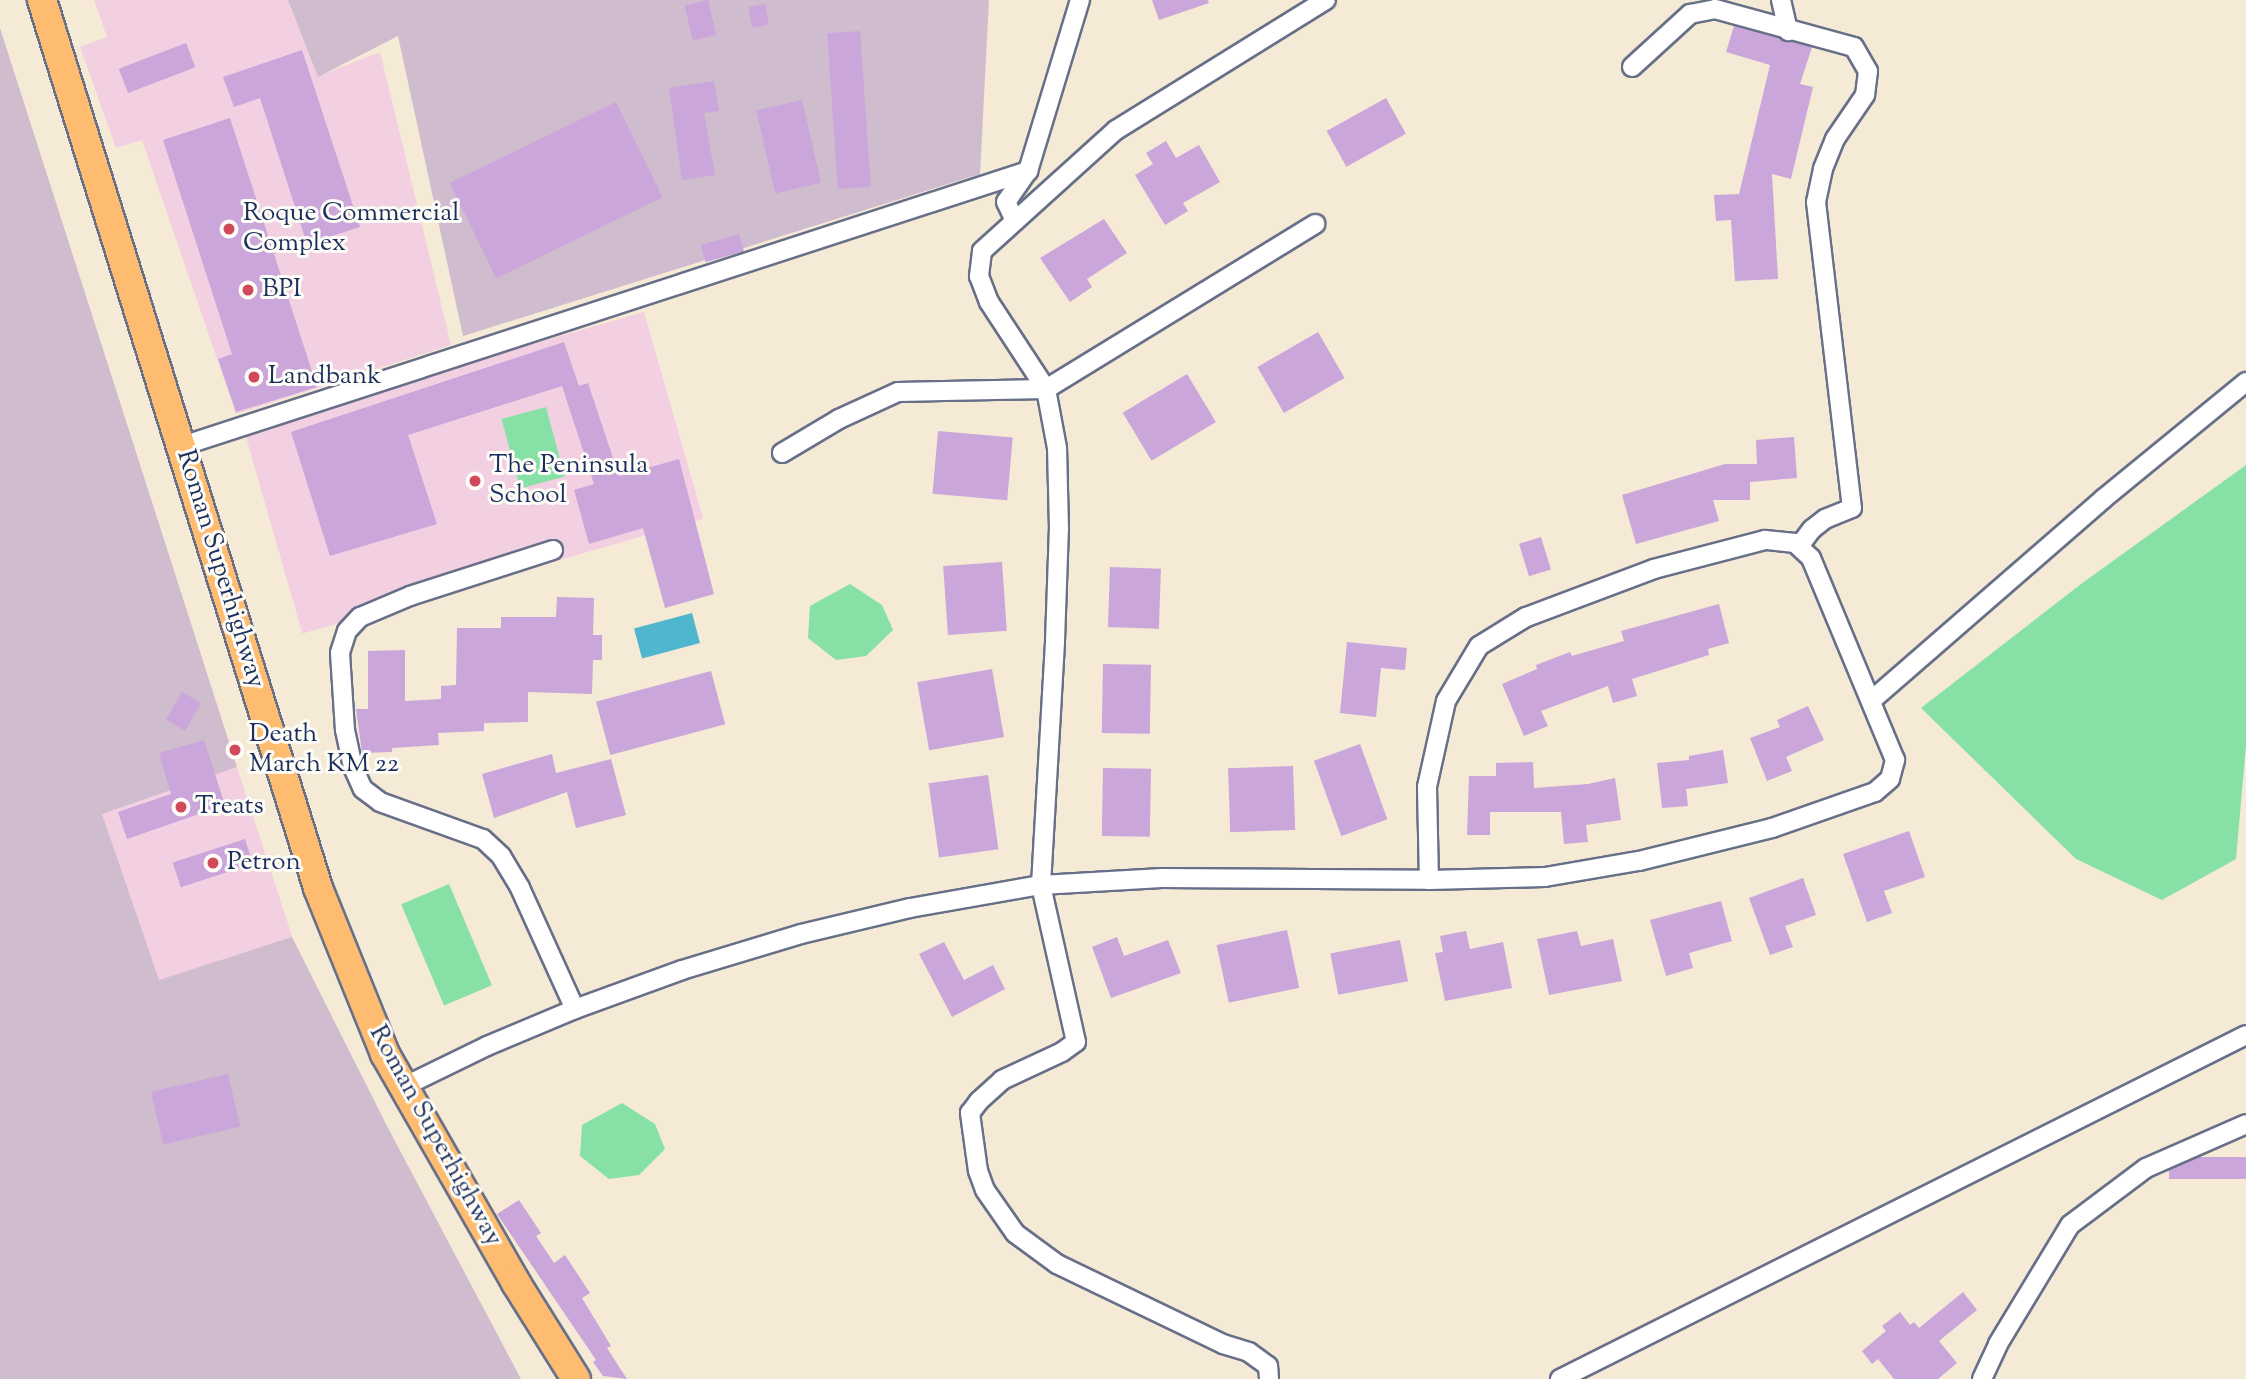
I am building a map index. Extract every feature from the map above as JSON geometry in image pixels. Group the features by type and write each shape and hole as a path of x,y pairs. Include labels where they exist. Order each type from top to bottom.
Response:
{"main road":[{"name":"Roman Superhighway","path":"42,0 318,888 385,1054 516,1283 576,1379"}],"street":[{"path":"1014,221 1006,202 1028,171 1080,0"},
{"path":"1269,1379 1268,1366 1249,1352 1223,1344 1057,1264 1015,1233 985,1190 972,1142 970,1112 1002,1080 1062,1052 1076,1042 1041,885 1059,529 1057,449 1046,389 989,302 979,276 982,251 1116,130 1326,0"},
{"path":"1781,0 1788,31"},
{"path":"1632,67 1690,14 1715,9 1854,47 1868,71 1865,94 1835,139 1823,169 1816,202 1852,508 1825,519 1812,529 1799,546"},
{"path":"182,446 1028,171"},
{"path":"782,453 839,419 898,392 1046,389 1315,224"},
{"path":"1872,700 2103,499 2246,382"},
{"path":"403,1087 487,1046 575,1009 682,971 801,934 910,908 1041,885 1188,877 1429,880 1545,877 1639,862 1772,828 1875,792 1890,779 1895,760 1811,558 1799,546 1765,540 1654,569 1527,617 1479,646 1446,701 1427,787 1429,880"},
{"path":"553,550 410,596 360,617 347,631 340,653 345,730 353,767 363,789 380,802 483,839 501,856 520,887 575,1009"},
{"path":"1560,1379 2246,1035"},
{"path":"1982,1379 1998,1343 2070,1225 2146,1168 2246,1124"}],"shaded area":[{"path":"94,0 288,0 318,76 380,52 451,345 236,414 142,140 116,148 80,47 107,37"},
{"path":"288,0 989,0 980,174 463,336 398,36 318,77"},
{"path":"0,28 237,767 102,814 159,980 292,937 387,1126 521,1379 0,1379"},
{"name":"The Peninsula School","path":"644,312 703,519 302,634 243,427"},
{"path":"237,767 292,937 156,981 101,811"}],"green space":[{"path":"546,407 565,477 520,488 502,419"},
{"path":"2246,465 2246,745 2236,859 2162,900 2076,859 1921,708 2081,584"},
{"path":"850,584 882,605 893,630 866,656 836,660 808,638 810,606"},
{"path":"449,884 492,985 444,1006 401,904"},
{"path":"622,1103 655,1124 665,1149 639,1175 609,1179 580,1156 582,1125"}],"water":[{"path":"692,613 700,643 642,658 634,629"}],"building":[{"path":"708,0 716,35 693,40 685,5"},
{"path":"1152,0 1208,0 1209,3 1159,20"},
{"path":"765,4 769,25 752,28 748,7"},
{"path":"1734,26 1812,47 1800,84 1813,87 1791,179 1772,174 1778,279 1735,281 1731,220 1716,221 1714,195 1739,194 1770,65 1726,52"},
{"path":"860,31 871,187 838,189 827,33"},
{"path":"186,43 195,67 128,93 119,69"},
{"path":"302,50 360,227 307,244 260,98 234,107 223,77"},
{"path":"714,81 719,111 704,113 715,175 682,180 669,88"},
{"path":"1386,98 1406,134 1346,167 1327,131"},
{"path":"802,100 821,183 775,193 756,111"},
{"path":"616,102 662,197 496,278 450,183"},
{"name":"Roque Commercial Complex","path":"230,118 317,387 236,412 218,359 232,354 163,140"},
{"path":"1166,141 1176,158 1199,145 1220,182 1183,203 1188,211 1165,225 1135,175 1153,164 1146,153"},
{"path":"1104,219 1127,253 1087,279 1092,287 1070,302 1040,258"},
{"path":"739,234 744,251 706,262 701,245"},
{"path":"1318,332 1344,378 1284,413 1257,367"},
{"path":"564,342 579,386 588,383 619,476 679,459 714,594 665,608 643,528 589,544 574,490 594,484 562,386 408,435 437,524 330,556 291,432"},
{"path":"1187,374 1216,422 1152,461 1123,413"},
{"path":"938,431 1013,438 1007,500 933,494"},
{"path":"1794,437 1797,478 1750,482 1750,500 1713,500 1719,521 1636,544 1622,495 1725,464 1757,464 1756,440"},
{"path":"1541,537 1551,570 1529,576 1519,544"},
{"path":"1002,562 1007,631 948,635 943,566"},
{"path":"1110,567 1161,569 1159,629 1108,627"},
{"path":"557,597 594,598 593,635 602,635 602,660 593,660 592,694 528,692 528,722 484,723 484,731 438,733 439,745 392,748 392,752 362,753 356,709 368,709 368,651 405,650 405,701 441,699 441,686 456,685 457,628 501,628 501,617 556,617"},
{"path":"1719,604 1729,643 1708,649 1709,655 1632,679 1637,696 1613,703 1608,686 1541,711 1548,726 1524,736 1502,684 1537,669 1536,665 1570,652 1572,656 1624,641 1621,631"},
{"path":"1347,642 1407,648 1405,670 1381,668 1376,717 1340,713"},
{"path":"1103,664 1151,665 1150,734 1102,733"},
{"path":"992,669 1004,737 929,750 917,682"},
{"path":"711,671 725,724 610,755 596,702"},
{"path":"182,692 201,703 185,731 166,720"},
{"path":"1808,706 1824,740 1786,757 1792,771 1767,781 1750,738 1780,727 1777,720"},
{"path":"204,740 225,805 127,839 118,812 171,794 159,753"},
{"path":"1360,744 1387,819 1341,836 1314,761"},
{"path":"1723,750 1728,783 1686,789 1688,806 1662,808 1657,763 1689,760 1689,756"},
{"path":"552,754 556,773 611,759 626,815 576,828 567,792 494,818 482,774"},
{"path":"1533,762 1534,788 1588,784 1615,778 1621,820 1586,825 1588,842 1564,844 1561,812 1490,812 1490,835 1467,835 1469,776 1496,776 1496,763"},
{"path":"1293,766 1295,830 1230,832 1228,768"},
{"path":"1103,768 1151,769 1150,837 1102,836"},
{"path":"988,775 998,849 939,858 929,783"},
{"path":"1909,831 1925,877 1884,891 1892,913 1867,922 1843,854"},
{"name":"Petron","path":"245,839 253,864 181,887 173,862"},
{"path":"1803,878 1816,915 1785,926 1793,947 1770,955 1749,898"},
{"path":"1721,901 1732,941 1689,953 1693,968 1666,976 1650,920"},
{"path":"1287,930 1299,988 1229,1003 1217,945"},
{"path":"1466,931 1470,949 1503,942 1512,988 1445,1001 1435,953 1443,952 1440,936"},
{"path":"1577,931 1581,946 1613,939 1622,981 1549,995 1537,939"},
{"path":"1117,937 1124,956 1168,940 1181,973 1111,998 1092,947"},
{"path":"1400,940 1408,981 1338,995 1330,954"},
{"path":"944,942 964,980 993,965 1005,989 952,1017 919,954"},
{"path":"228,1074 240,1127 163,1144 151,1092"},
{"path":"2169,1157 2246,1157 2246,1179 2169,1179"},
{"path":"519,1200 541,1233 536,1236 554,1263 565,1255 590,1293 582,1298 611,1346 607,1348 627,1379 603,1376 593,1362 596,1360 497,1214"},
{"path":"1963,1292 1977,1310 1939,1341 1957,1363 1938,1379 1894,1379 1878,1359 1872,1364 1862,1351 1886,1331 1882,1326 1900,1312 1910,1325 1914,1322 1919,1328"}],"place":[{"name":"Roque Commercial Complex","path":"229,229"},
{"name":"BPI","path":"248,290"},
{"name":"Landbank","path":"254,377"},
{"name":"The Peninsula School","path":"475,481"},
{"name":"Death March KM 22","path":"235,750"},
{"name":"Treats","path":"181,807"},
{"name":"Petron","path":"213,863"}]}
